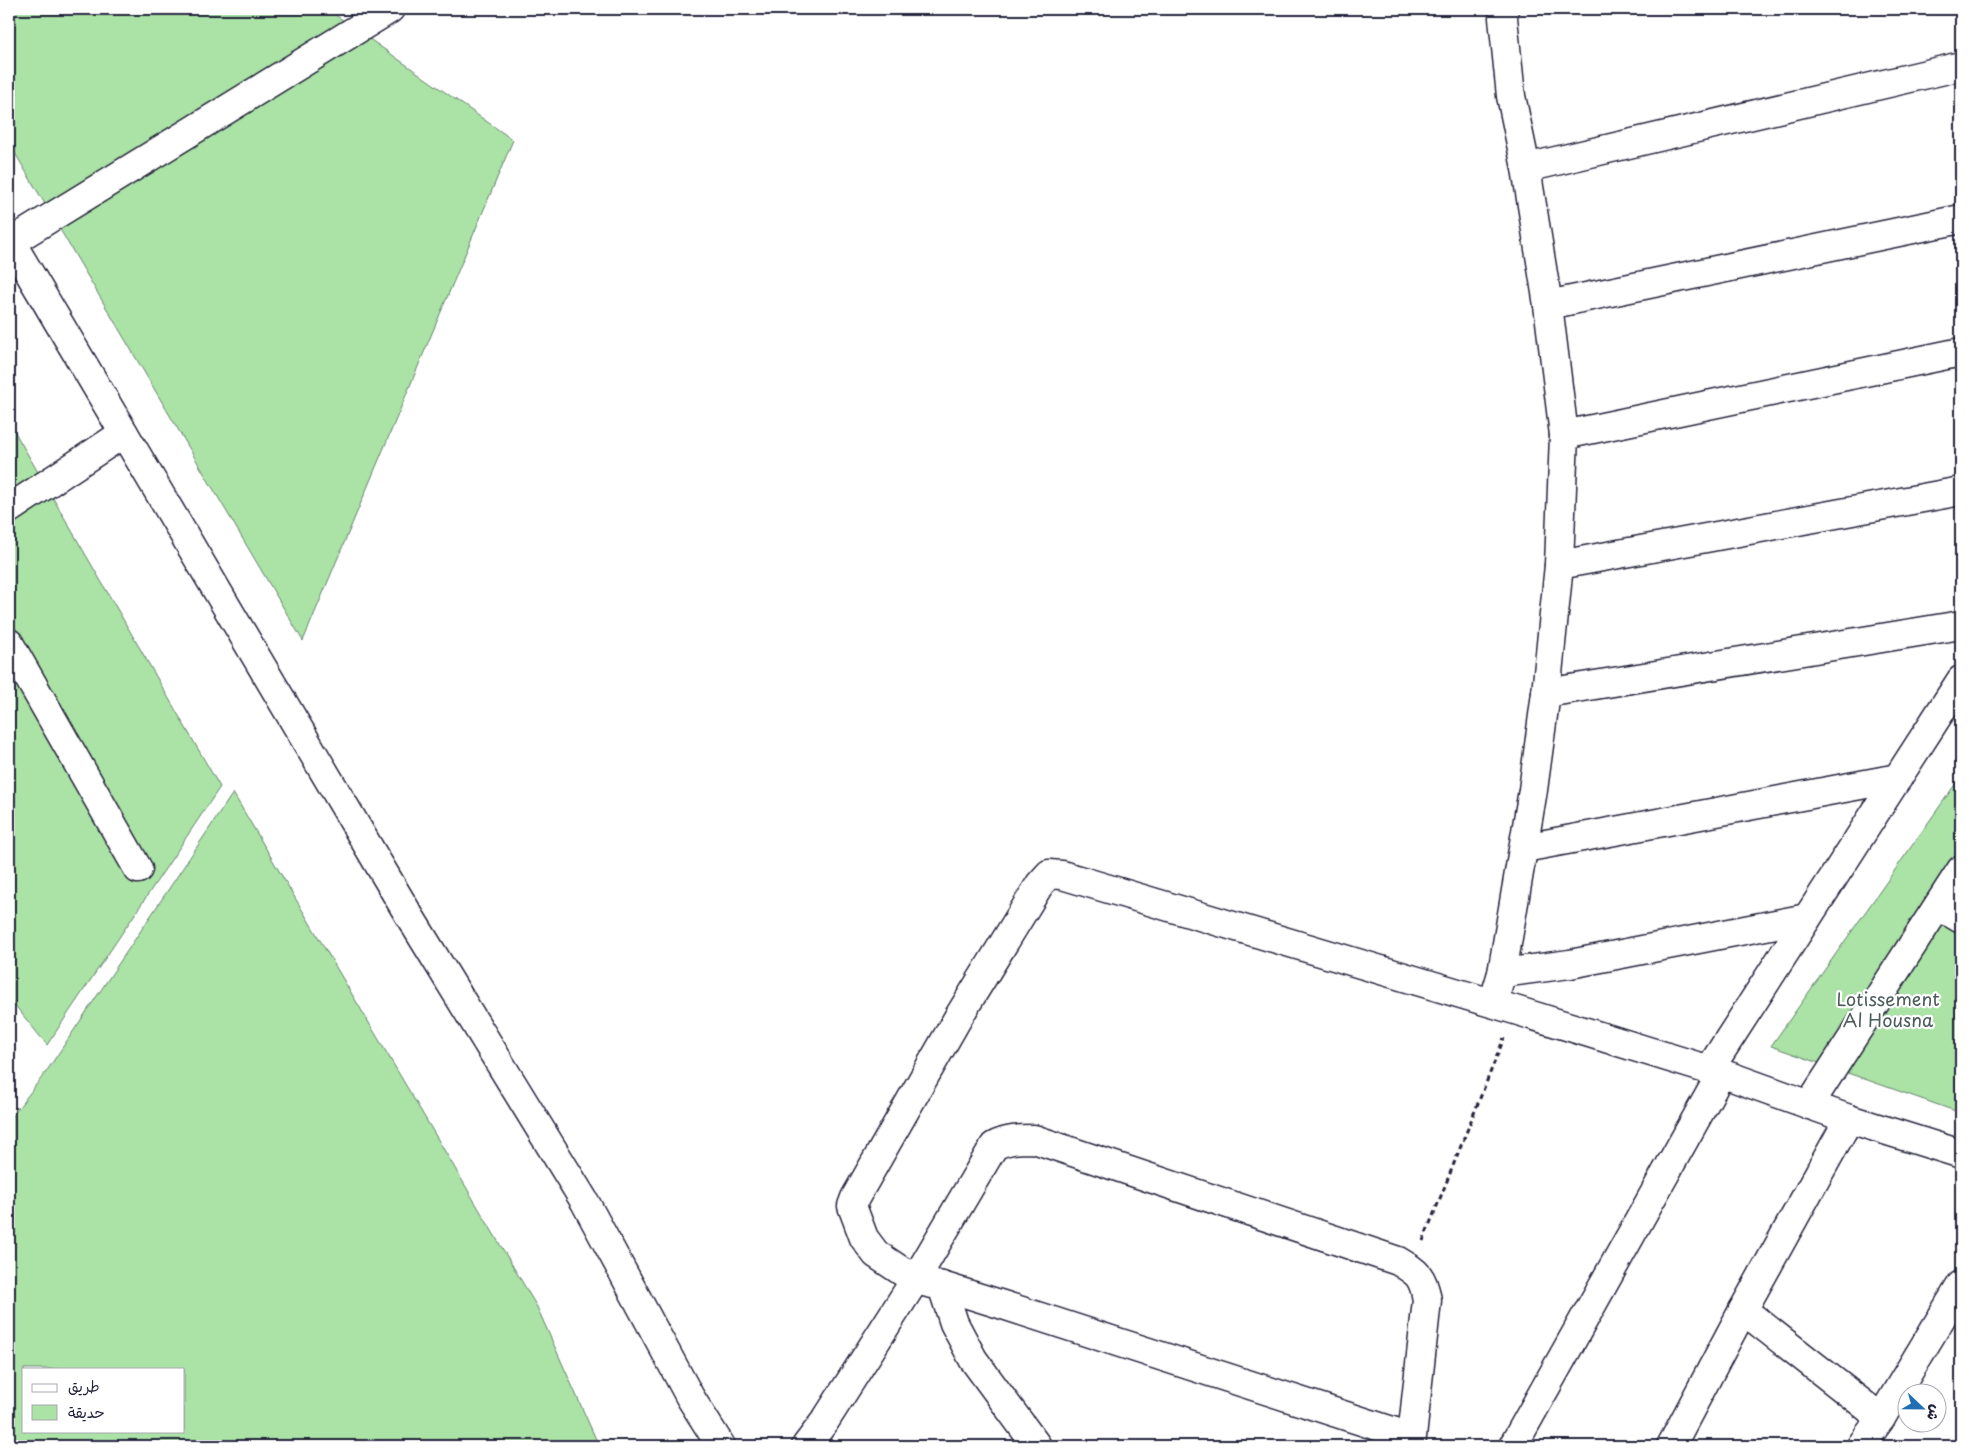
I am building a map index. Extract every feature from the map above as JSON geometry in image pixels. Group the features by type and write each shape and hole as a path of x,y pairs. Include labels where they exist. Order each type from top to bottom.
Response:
{"street":[{"path":"390,9 10,241 407,912 585,1202 714,1443"},
{"path":"1504,9 1503,18 1511,96 1526,168 1548,305 1564,435 1559,565 1546,693 1524,848 1502,973 1504,1006"},
{"path":"1526,168 1961,66"},
{"path":"1548,305 1961,219"},
{"path":"1564,435 1961,352"},
{"path":"9,509 124,432"},
{"path":"1559,565 1961,491"},
{"path":"1546,693 1961,625"},
{"path":"9,643 138,869"},
{"path":"1513,1446 1715,1072 1807,918 1961,680"},
{"path":"1524,848 1898,778"},
{"path":"1809,1105 1950,913 1961,870"},
{"path":"806,1446 825,1421 914,1280 994,1146 1004,1140 1016,1139 1034,1139 1398,1260 1412,1269 1424,1281 1427,1300 1411,1442 942,1286 914,1280 876,1254 864,1238 852,1206 959,1016 1040,884 1049,874 1072,878 1504,1006 1715,1072 1850,1119 1961,1154"},
{"path":"1502,973 1570,964 1807,918"},
{"path":"1671,1446 1743,1310 1850,1119"},
{"path":"1861,1446 1881,1418 1961,1285"},
{"path":"942,1286 954,1323 973,1359 1036,1446"},
{"path":"1743,1310 1881,1418"}],"path":[{"path":"1412,1269 1504,1006"}],"green space":[{"path":"9,9 327,9 513,140 303,641 9,143"},
{"path":"9,422 220,787 47,1045 9,998"},
{"name":"Lotissement Al Housna","path":"1961,776 1961,1113 1771,1046"},
{"path":"233,793 537,1307 599,1446 9,1446 9,1120 46,1072"}]}
